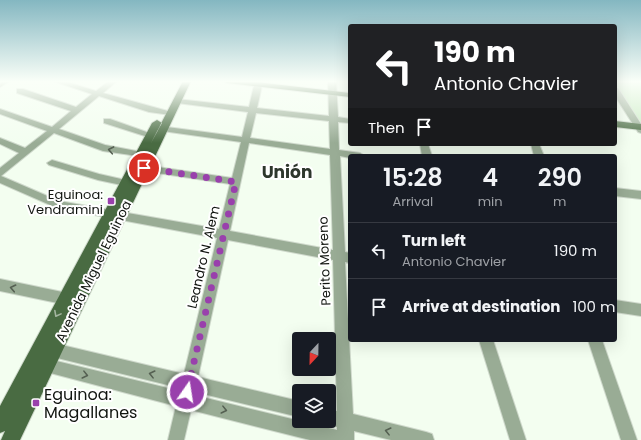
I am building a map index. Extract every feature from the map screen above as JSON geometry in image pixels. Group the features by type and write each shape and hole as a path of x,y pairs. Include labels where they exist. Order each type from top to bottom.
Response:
{"main road":[{"name":"Avenida Miguel Eguinoa","path":"115,215 126,183 145,155 171,102"},
{"name":"Avenida Miguel Eguinoa","path":"167,112 177,102"},
{"path":"617,124 640,128"},
{"name":"Avenida Miguel Eguinoa","path":"6,432 115,215 144,168 145,155"}],"street":[{"path":"52,102 77,110"},
{"path":"0,173 87,102"},
{"path":"129,102 167,112"},
{"path":"181,102 348,121"},
{"name":"Leandro N. Alem","path":"176,440 254,102"},
{"name":"Perito Moreno","path":"333,102 335,152 344,257 345,440"},
{"path":"623,102 640,128"},
{"path":"0,111 107,149 145,155"},
{"path":"107,121 156,130 348,154"},
{"path":"0,141 26,152"},
{"path":"52,163 98,177 126,183"},
{"path":"144,168 236,182"},
{"path":"0,180 53,203 344,257"},
{"path":"617,192 641,195"},
{"path":"0,285 72,300"},
{"path":"617,306 641,310"},
{"path":"487,342 518,440"},
{"path":"596,342 629,440"},
{"path":"43,356 189,383 292,407"},
{"path":"43,356 185,400 345,440"},
{"path":"336,418 426,440"}],"green space":[{"path":"626,102 641,102 641,123"}],"place":[{"name":"Eguinoa: Vendramini","path":"111,201"},
{"name":"Eguinoa: Magallanes","path":"36,403"}],"district":[{"name":"Unión","path":"287,172"}],"route":[{"path":"144,168 236,182 187,392"}]}
